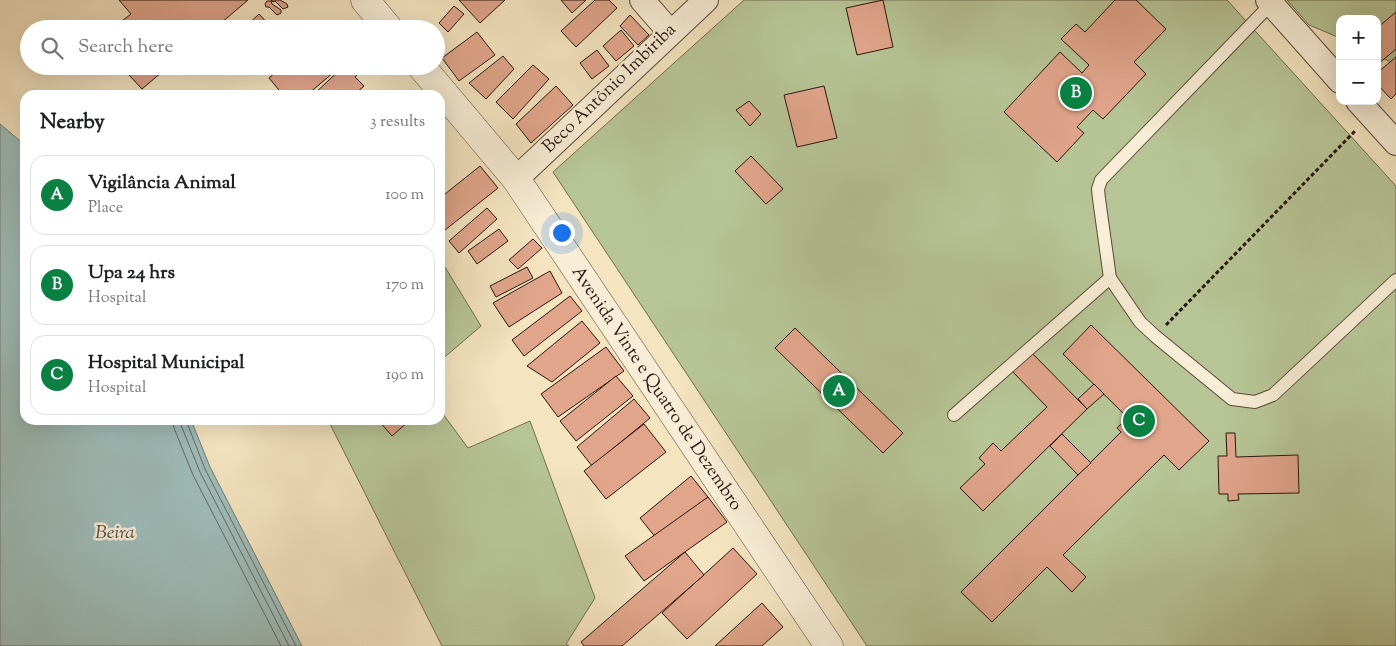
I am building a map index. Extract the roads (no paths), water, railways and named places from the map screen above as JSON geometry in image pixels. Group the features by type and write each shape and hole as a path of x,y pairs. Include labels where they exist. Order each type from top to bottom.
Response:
{"street":[{"path":"365,0 382,20"},
{"path":"642,0 670,32"},
{"name":"Beco Antônio Imbiriba","path":"516,179 706,0"},
{"path":"1269,2 1336,77"},
{"name":"Avenida Vinte e Quatro de Dezembro","path":"428,75 440,90"},
{"name":"Avenida Vinte e Quatro de Dezembro","path":"445,95 516,179 829,646"},
{"path":"1362,105 1396,143"}],"lane":[{"path":"1269,2 1101,180 1098,189 1110,278 1140,322 1155,336 1232,399 1255,402 1273,395 1396,280"},
{"path":"954,415 1110,278"}],"water":[{"name":"Beira","path":"0,124 20,141 20,425 193,425 210,467 302,646 0,646"}],"place":[{"name":"Upa 24 hrs","path":"1076,93"},
{"name":"Vigilância Animal","path":"839,391"},
{"name":"Hospital Municipal","path":"1139,421"}]}
